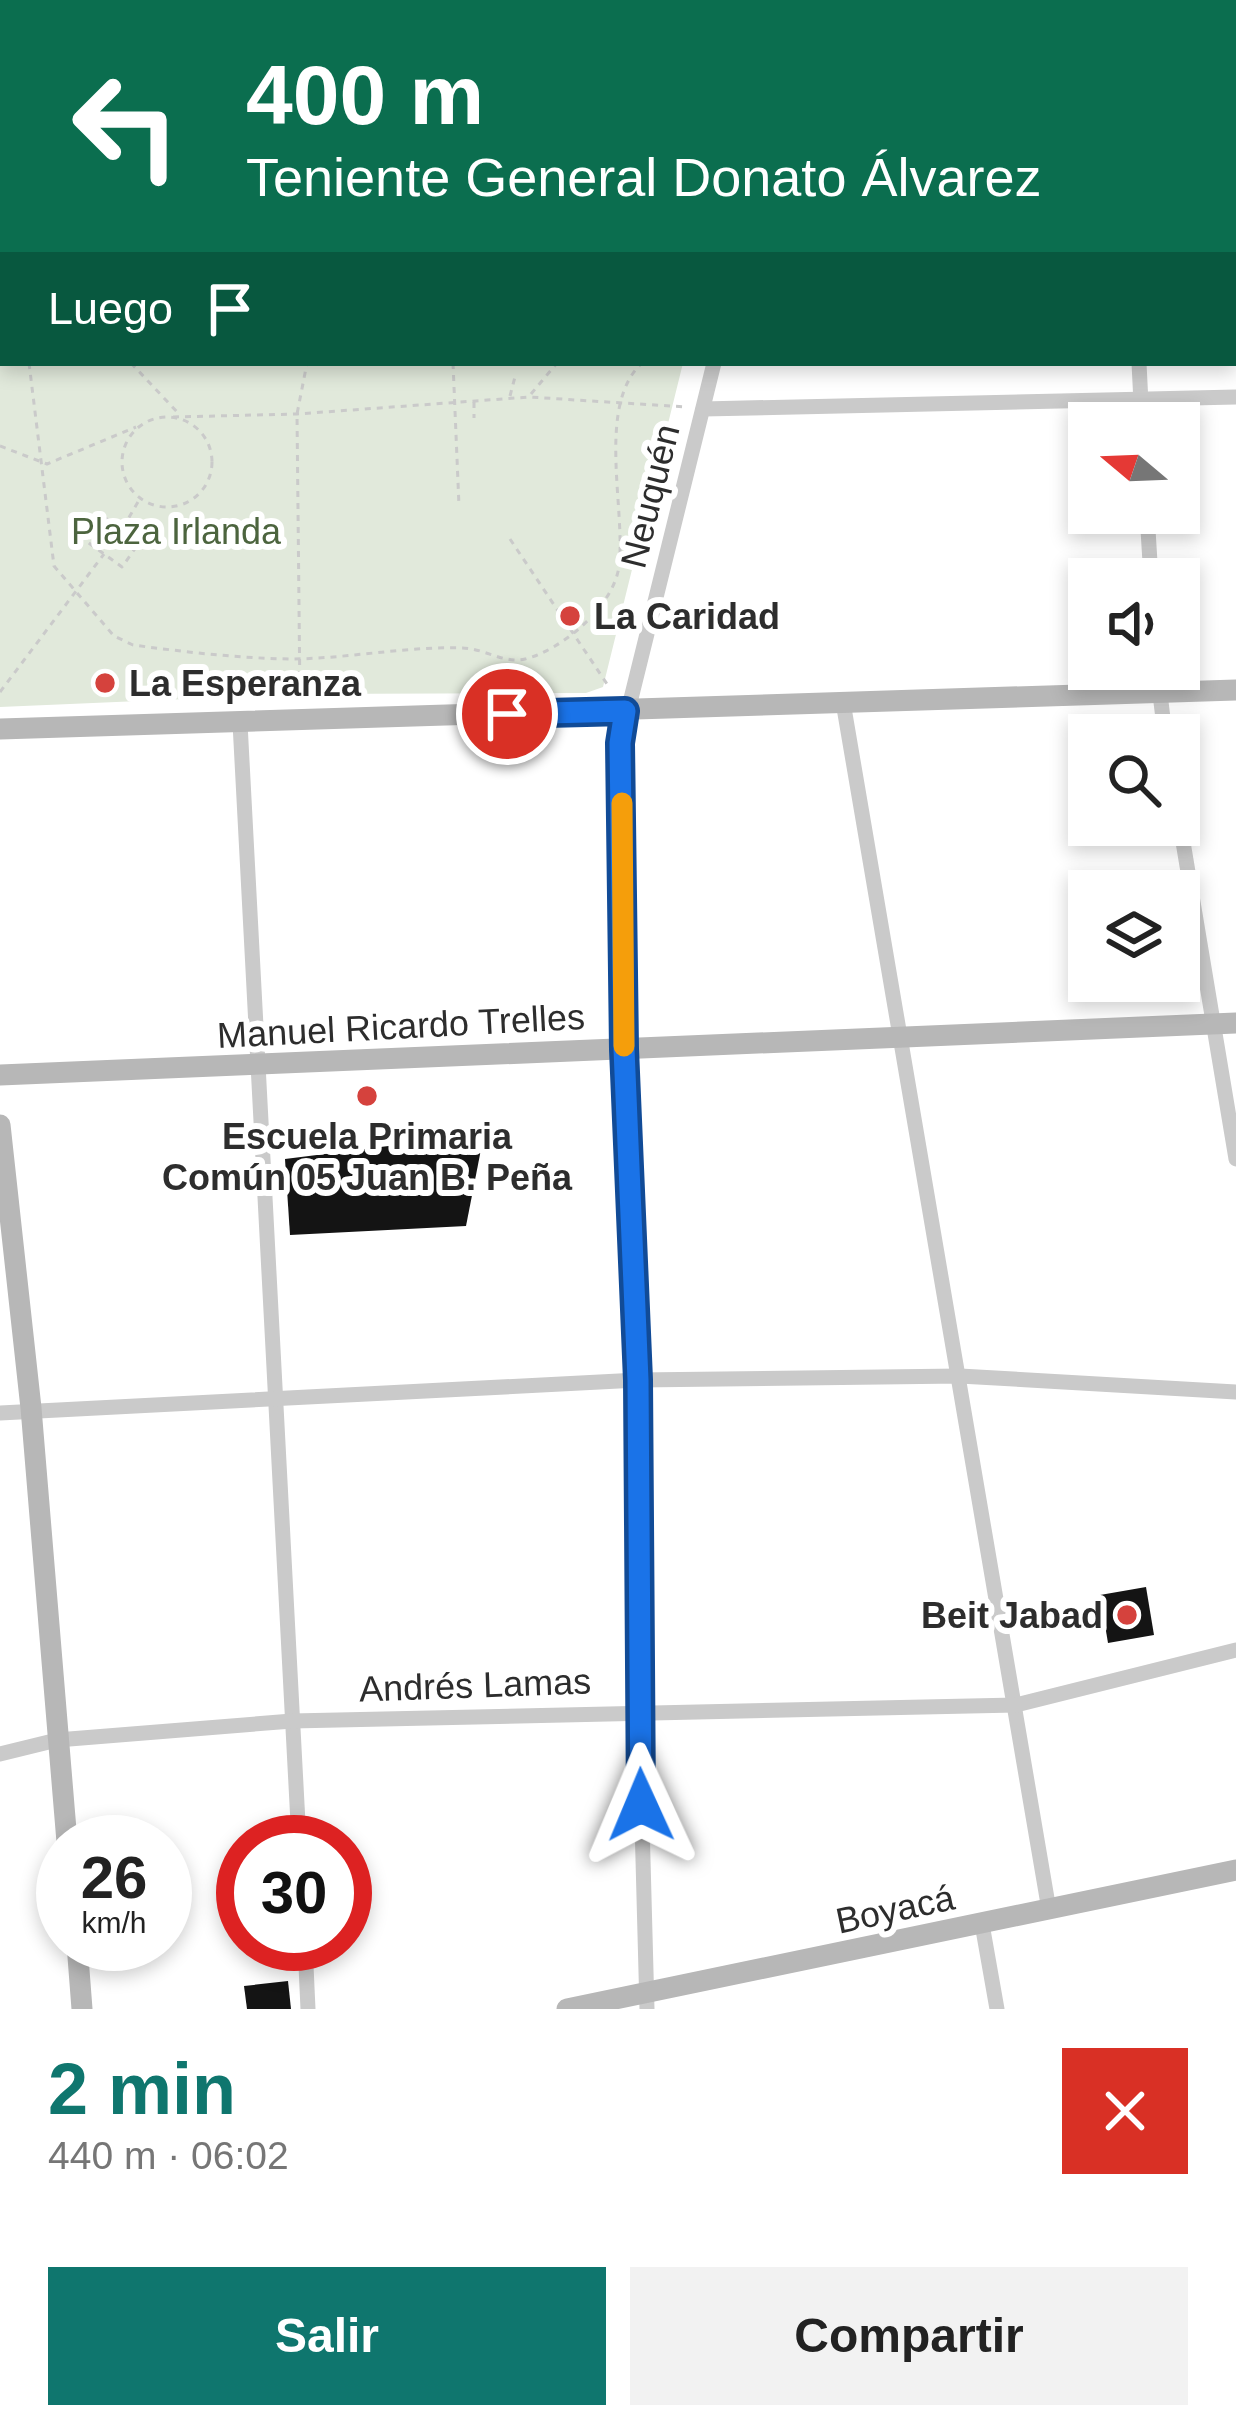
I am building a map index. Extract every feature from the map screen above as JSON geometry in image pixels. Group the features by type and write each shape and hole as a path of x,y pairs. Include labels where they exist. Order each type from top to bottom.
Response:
{"street":[{"name":"Neuquén","path":"646,2001 638,1380 624,1049 620,743 713,366"},
{"path":"1139,366 1141,401"},
{"path":"703,409 1236,397"},
{"path":"1200,685 1236,690"},
{"path":"0,729 625,711 1068,686"},
{"path":"843,702 1049,1910"},
{"path":"240,723 297,1815"},
{"path":"1185,846 1225,1023 1236,1159"},
{"name":"Manuel Ricardo Trelles","path":"0,1075 1225,1023"},
{"path":"0,1125 31,1408 64,1815"},
{"path":"0,1413 638,1380 960,1376 1236,1392"},
{"name":"Andrés Lamas","path":"0,1754 57,1740 292,1721 1016,1705 1236,1650"},
{"name":"Boyacá","path":"567,2009 646,2001 1236,1870"},
{"path":"982,1924 997,2009"},
{"path":"79,1971 82,2009"},
{"path":"306,1971 308,2009"}],"path":[{"path":"29,366 54,566 114,636 134,645 301,658 459,647 509,660 527,658 572,632 604,601 619,570 617,432 627,377 639,366"},
{"path":"134,366 200,432 212,456 205,486 194,497 170,507 140,498 129,487 122,457 131,434 143,424"},
{"path":"301,721 297,414 306,366"},
{"path":"453,366 459,506"},
{"path":"529,397 555,366"},
{"path":"510,398 516,373"},
{"path":"0,446 47,464 143,424 173,417 297,414 454,399 529,397 703,409"},
{"path":"473,398 474,418"},
{"path":"173,417 188,422"},
{"path":"121,530 140,498"},
{"path":"104,517 121,530 139,543 122,567 86,542 104,517"},
{"path":"510,538 625,711"},
{"path":"0,692 104,554"}],"green space":[{"name":"Plaza Irlanda","path":"0,366 682,366 603,687 586,693 300,694 0,707"}],"building":[{"path":"484,1134 466,1226 290,1235 285,1159"},
{"name":"Beit Jabad","path":"1146,1587 1154,1635 1108,1643 1100,1595"},
{"path":"288,1981 291,2009 247,2009 244,1986"}],"slow traffic":[{"path":"622,803 624,1046"}],"place":[{"name":"La Caridad","path":"570,616"},
{"name":"La Esperanza","path":"105,683"},
{"name":"Escuela Primaria Común 05 Juan B. Peña","path":"367,1096"},
{"name":"Beit Jabad","path":"1127,1615"}],"route":[{"path":"507,714 625,711 620,743 624,1049 638,1380 641,1805"}]}
